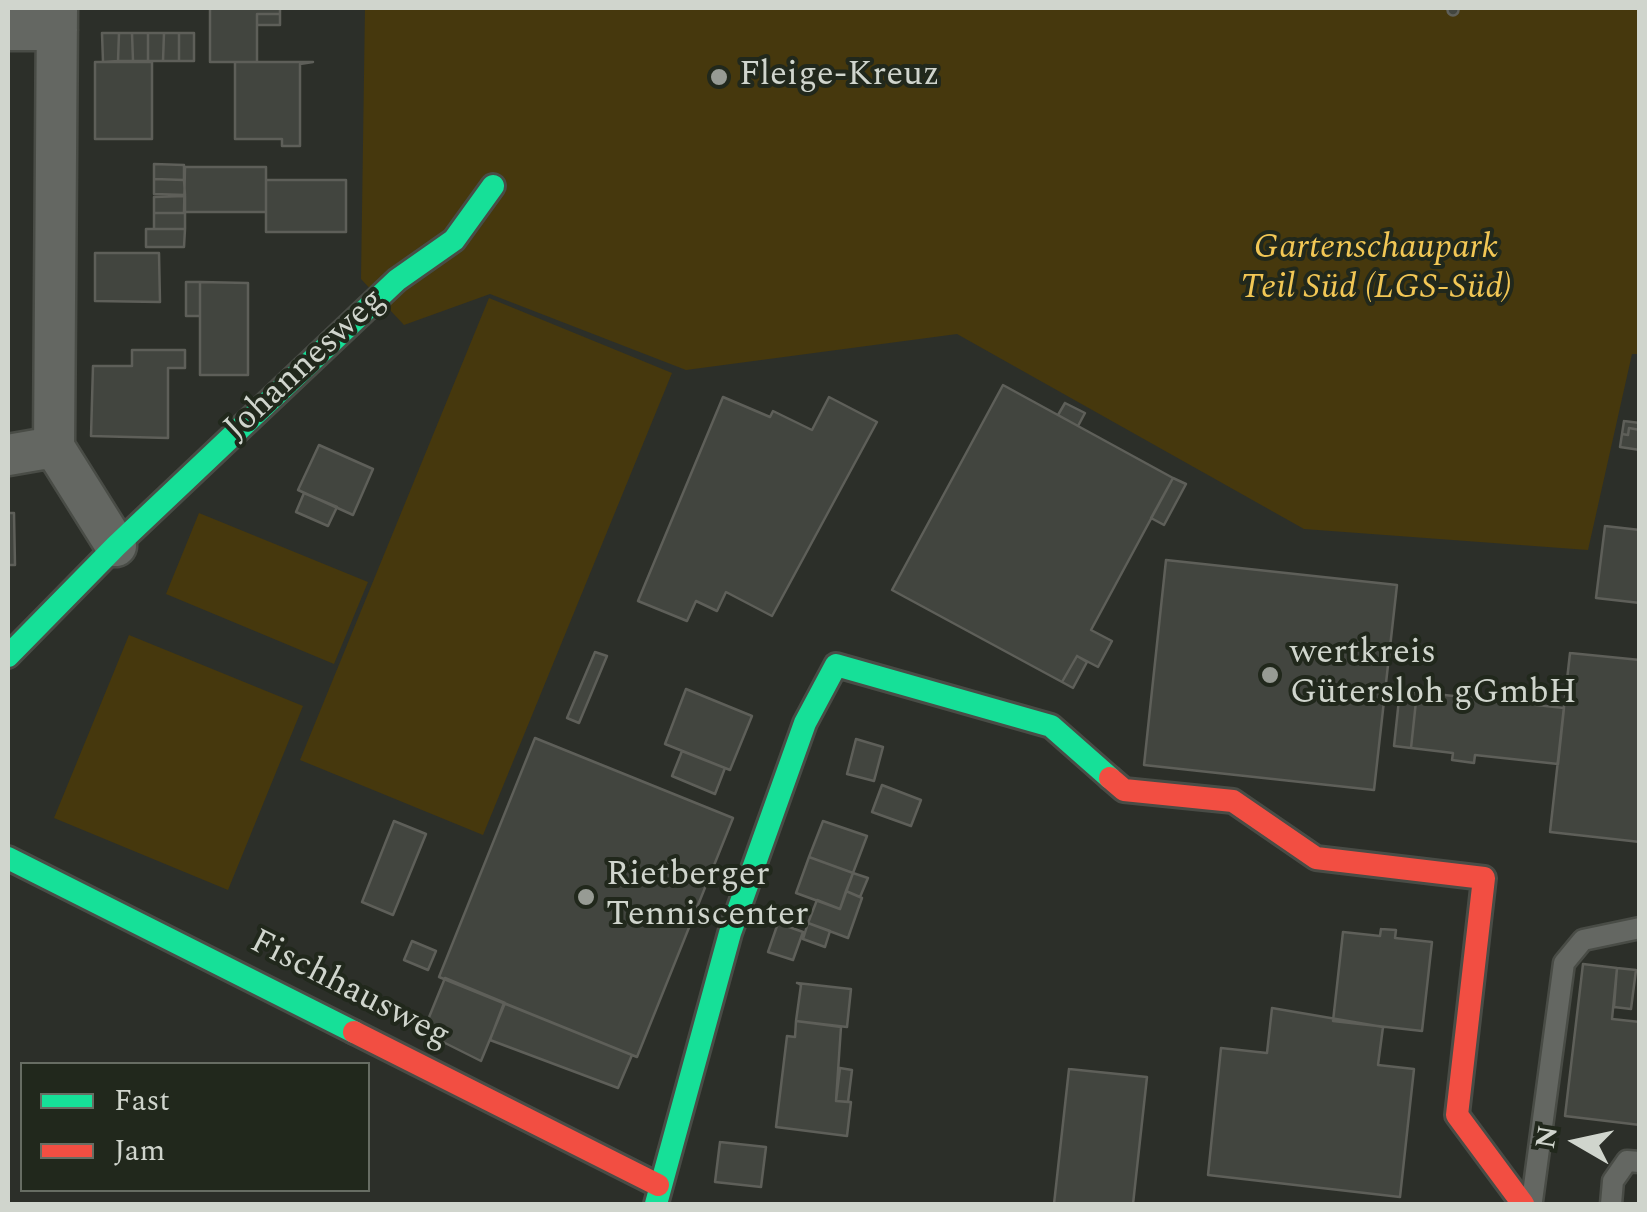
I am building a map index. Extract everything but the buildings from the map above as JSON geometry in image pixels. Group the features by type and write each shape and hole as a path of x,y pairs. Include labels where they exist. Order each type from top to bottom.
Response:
{"street":[{"path":"8,30 57,19 54,447 116,546"},
{"name":"Johannesweg","path":"8,656 116,546 397,280 454,240 493,186"},
{"path":"8,455 54,447"},
{"name":"Fischhausweg","path":"8,858 657,1195 730,933 805,723 836,664 1051,726 1124,790 1233,801 1316,858 1484,878 1457,1115 1524,1204"}],"lane":[{"path":"1532,1204 1564,963 1582,940 1640,928"},
{"path":"1610,1204 1613,1181 1627,1162 1640,1162"}],"green space":[{"name":"Gartenschaupark Teil Süd (LGS-Süd)","path":"365,8 1639,8 1639,354 1632,354 1588,550 1304,529 957,334 686,370 490,294 404,325 361,279"},
{"path":"489,298 672,373 483,835 300,760"},
{"path":"199,513 368,582 334,664 166,594"},
{"path":"129,635 303,706 228,890 54,818"}],"traffic: fast":[{"path":"8,656 116,546 397,280 454,240 493,186"},
{"path":"656,1204 730,933 805,723 836,665 1051,726 1110,778"},
{"path":"8,858 354,1032"}],"traffic: jam":[{"path":"1110,778 1124,790 1233,801 1316,858 1484,878 1457,1115 1523,1204"},
{"path":"354,1032 658,1185"}],"place":[{"name":"Fleige-Kreuz","path":"719,77"},
{"name":"wertkreis Gütersloh gGmbH","path":"1270,675"},
{"name":"Rietberger Tenniscenter","path":"586,897"}]}
